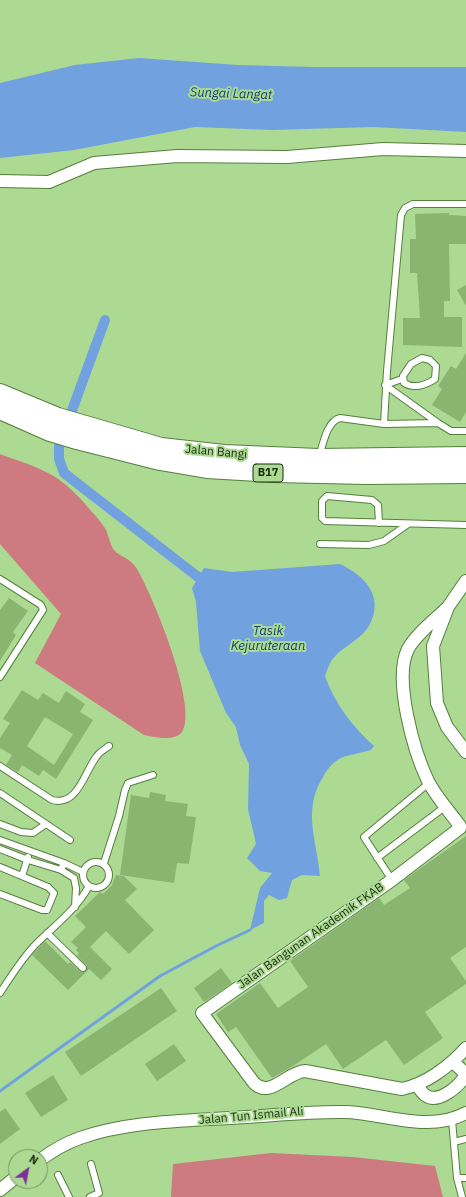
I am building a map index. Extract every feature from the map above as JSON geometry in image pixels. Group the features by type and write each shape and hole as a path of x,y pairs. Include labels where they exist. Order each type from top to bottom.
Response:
{"main road":[{"name":"Jalan Bangi","path":"0,393 54,424"},
{"name":"Jalan Bangi","path":"0,410 54,424 160,461 207,469 352,475 466,474"},
{"name":"Jalan Bangi","path":"75,431 161,447 224,454 318,458 466,456"}],"street":[{"path":"0,181 49,182 94,163 177,156 287,157 383,149 466,151"},
{"path":"466,581 448,608 433,646 437,703 447,727 466,752"},
{"name":"Jalan Bangunan Akademik FKAB","path":"448,608 418,636 409,648 404,660 403,680 412,739 429,783 460,826 458,831 392,880 202,1013 257,1087 269,1089 298,1072 305,1071 402,1089 417,1085 453,1062 466,1048"},
{"path":"417,1085 426,1096 433,1098 442,1097 461,1083 466,1076 464,1072 453,1062"},
{"name":"Jalan Tun Ismail Ali","path":"48,1155 79,1138 146,1124 314,1111 350,1112 419,1122 452,1120 466,1113"},
{"path":"0,1190 8,1184"}],"lane":[{"path":"384,424 385,385 401,215 405,208 413,204 466,204"},
{"path":"385,385 402,380 412,386 423,385 435,378 436,366 430,360 422,358 406,369 402,380"},
{"path":"385,385 438,423 452,431 466,431"},
{"path":"318,458 331,424 335,419 340,418 384,424 438,423"},
{"path":"379,523 378,505 372,500 327,496 322,501 321,513 324,521 379,523 408,524 466,525"},
{"path":"320,544 369,545 384,541 408,524"},
{"path":"0,578 41,605 43,610 0,677"},
{"path":"0,766 52,800 59,802 72,797 97,756 109,746"},
{"path":"104,863 128,783 153,776"},
{"path":"392,880 365,840 365,834 405,804 429,783"},
{"path":"0,793 70,840"},
{"path":"377,858 446,806"},
{"path":"0,825 21,832 32,833 46,824"},
{"path":"0,840 64,863 83,872"},
{"path":"0,849 28,860 61,870 74,878 76,888 75,907"},
{"path":"22,876 30,852"},
{"path":"97,861 104,863 108,868 110,875 108,882 103,887 96,888 89,886 84,880 83,872 86,866 91,862 97,861"},
{"path":"61,870 64,863"},
{"path":"0,867 52,889 54,893 47,910 42,910 0,894"},
{"path":"0,993 19,964 47,933 75,907 89,886"},
{"path":"47,933 83,968"},
{"path":"452,1120 457,1178 462,1197"},
{"path":"454,1142 466,1139"},
{"path":"90,1197 99,1193 91,1164"},
{"path":"58,1175 68,1197"},
{"path":"457,1178 466,1178"}],"shaded area":[{"path":"0,454 42,470 54,476 66,485 82,500 101,522 114,550 135,565 153,602 172,650 179,676 186,719 182,732 179,735 164,738 144,735 35,663 61,614 0,544"},
{"path":"271,1153 353,1157 435,1166 443,1197 171,1197 173,1164"}],"water":[{"name":"Sungai Langat","path":"139,58 238,65 314,67 466,67 466,132 373,127 272,130 195,127 74,150 0,158 0,83 75,65"},
{"name":"Tasik Kejuruteraan","path":"340,564 357,574 370,588 375,604 374,614 366,630 332,660 325,676 334,696 345,714 358,731 374,746 371,750 346,756 336,761 326,772 317,789 313,801 312,826 320,876 302,875 292,880 287,898 279,900 269,895 264,901 264,923 250,930 260,888 272,873 260,871 247,858 256,844 248,809 249,764 240,745 236,727 226,713 200,651 196,602 192,588 204,568 232,572"}],"building":[{"path":"449,213 449,215 466,216 466,244 449,244 450,301 444,301 444,317 462,317 462,347 403,345 403,318 420,318 417,273 410,273 410,239 416,239 415,214"},
{"path":"466,285 466,306 457,290"},
{"path":"466,353 466,412 460,422 432,405 442,389 438,386 451,366 456,369"},
{"path":"9,598 28,611 13,632 16,635 0,661 0,610"},
{"path":"22,690 38,700 43,693 59,703 66,691 85,704 80,712 93,720 56,779 43,770 39,776 22,765 18,772 6,765 12,755 0,748 0,738 10,723 3,719","holes":["45,717 73,734 54,765 27,746"]},
{"path":"150,792 166,795 165,801 188,804 186,816 196,817 189,864 177,863 174,883 120,875 131,795 149,798"},
{"path":"466,836 466,947 450,958 466,981 466,984 425,1012 443,1038 404,1065 386,1040 343,1069 326,1044 272,1078 236,1027 228,1032 216,1014 260,983 278,1008 308,987 290,961 379,898 384,905 410,888 404,880"},
{"path":"116,875 124,876 137,889 125,900 154,930 129,954 106,931 90,947 112,969 101,980 89,969 68,990 32,955 45,941 68,964 70,962 80,971 86,971 87,966 77,956 79,953 76,950 78,948 71,942 86,927 75,916 100,892 103,894 112,885"},
{"path":"221,968 232,983 204,1002 194,988"},
{"path":"161,988 177,1011 81,1076 65,1052"},
{"path":"174,1044 186,1061 157,1081 145,1064"},
{"path":"53,1075 68,1100 41,1117 25,1093"},
{"path":"5,1108 20,1129 0,1144 0,1112"}],"waterway":[{"path":"105,320 59,446 59,459 64,473 198,577"},
{"path":"0,1091 160,976 216,946 250,930"}]}
